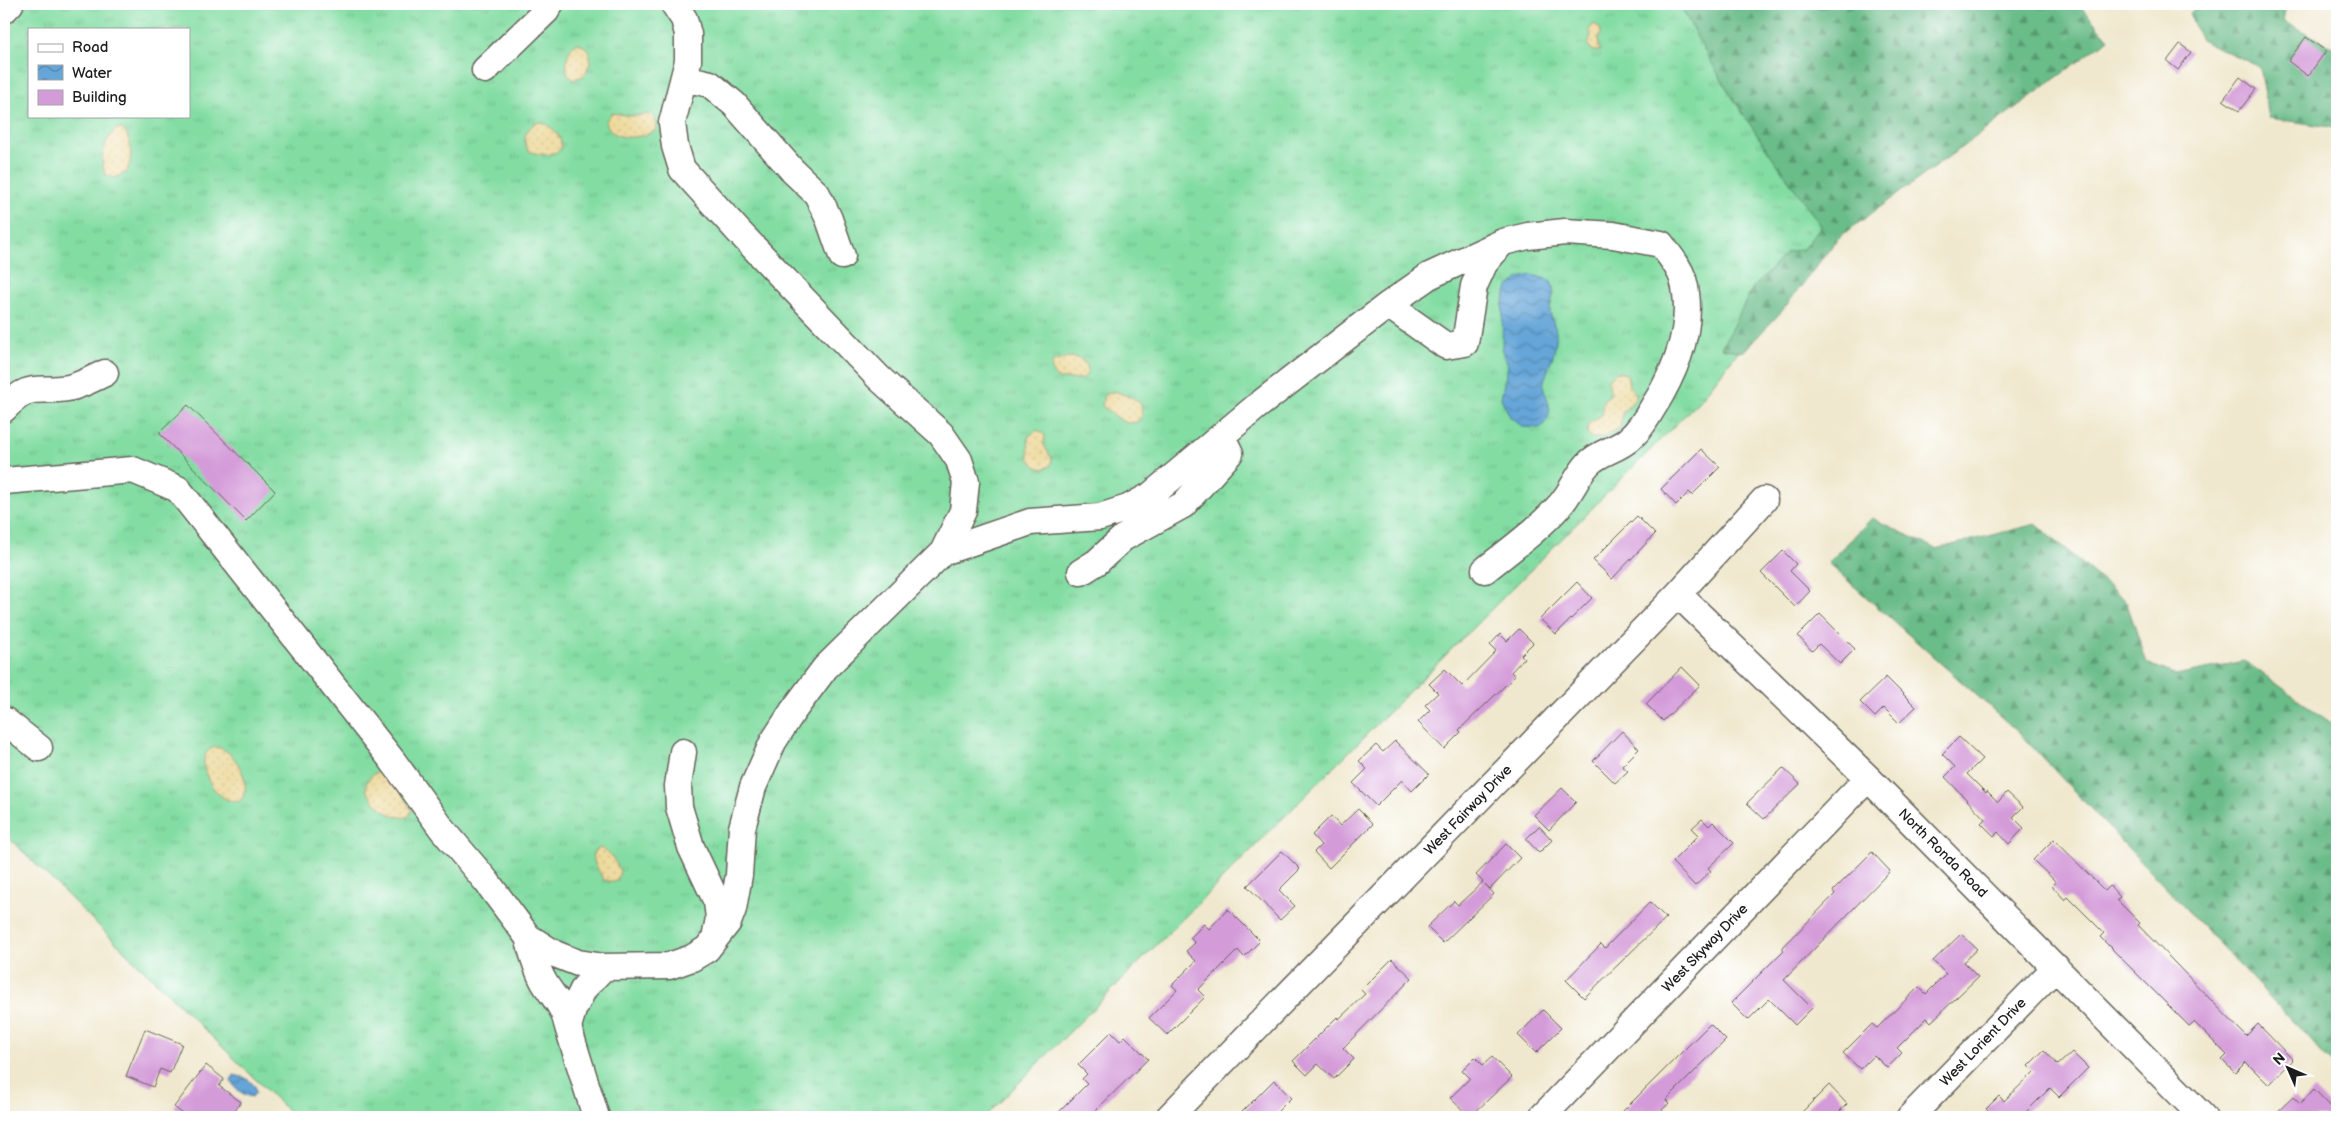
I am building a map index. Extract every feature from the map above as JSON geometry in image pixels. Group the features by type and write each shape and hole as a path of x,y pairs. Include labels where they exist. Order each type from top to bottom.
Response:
{"street":[{"path":"4,10 10,4"},
{"path":"485,70 546,11 550,4"},
{"path":"4,481 133,470 178,490 386,752 443,830 487,882 528,937 555,954 578,963 604,967 668,966 692,958 706,949 728,922 733,909 739,875 742,828 753,787 773,742 825,668 943,552 963,511 966,482 959,460 941,434 873,372 739,232 682,169 675,146 672,123 688,61 688,34 684,19 674,4"},
{"path":"684,78 710,84 734,104 793,171 817,194 829,219 842,256"},
{"path":"943,552 1030,522 1100,517 1128,508 1150,496 1256,407 1388,305 1429,276 1503,242 1528,236 1565,232 1612,235 1661,244 1683,278 1687,300 1682,350 1665,389 1644,422 1630,438 1618,448 1595,456 1586,466 1560,505 1522,540 1485,570"},
{"path":"1388,305 1446,346 1465,343 1474,286 1484,264 1503,242"},
{"path":"4,409 18,394 34,389 70,388 105,373"},
{"path":"1081,572 1097,562 1124,538 1183,505 1230,453 1222,437"},
{"name":"West Fairway Drive","path":"1169,1117 1678,594 1764,500"},
{"path":"963,511 972,526 982,531 994,533"},
{"path":"1100,517 1114,524 1124,538"},
{"name":"North Ronda Road","path":"1678,594 1868,778 2203,1117"},
{"path":"4,720 39,748"},
{"path":"683,752 678,786 679,807 691,847 717,902 719,918 716,937"},
{"name":"West Skyway Drive","path":"1542,1117 1868,778"},
{"path":"528,937 533,956 544,981 564,1009 596,1117"},
{"path":"568,1026 573,1010 584,988 604,967"},
{"name":"West Lorient Drive","path":"1910,1117 2056,967"}],"green space":[{"path":"26,4 1704,4 1843,207 1822,243 1702,398 985,1117 294,1117 4,833 4,26"},
{"path":"1680,4 2078,4 2109,39 1838,238 1782,311 1743,352 1721,348 1753,288 1787,252 1803,249 1821,226 1728,90"},
{"path":"2201,4 2286,4 2283,21 2337,49 2337,128 2269,118 2260,67 2201,40 2189,13"},
{"path":"1872,518 1936,549 2036,524 2126,601 2147,663 2176,675 2245,661 2337,727 2337,1068 2018,732 1828,563"}],"sand":[{"path":"1594,24 1600,28 1601,33 1598,40 1600,51 1593,51 1588,45 1591,36 1589,30"},
{"path":"579,43 589,50 591,61 585,75 574,80 568,75 567,61 571,48"},
{"path":"612,113 633,116 650,114 657,122 656,130 635,137 620,136 609,128 606,121"},
{"path":"542,122 553,129 559,136 561,149 557,152 541,154 529,151 525,143 525,136 529,129 535,123"},
{"path":"116,129 122,129 126,133 130,144 131,156 126,173 114,178 105,174 102,162 108,139"},
{"path":"1069,357 1079,358 1087,365 1088,372 1083,379 1059,379 1053,374 1053,362"},
{"path":"1617,372 1627,374 1629,386 1636,394 1636,398 1623,412 1620,428 1601,438 1591,438 1587,432 1588,424 1602,415 1603,400 1611,394 1608,379"},
{"path":"1114,391 1133,398 1141,404 1142,416 1137,422 1128,423 1122,421 1102,406 1104,395"},
{"path":"1037,430 1045,435 1044,445 1052,459 1050,466 1043,469 1035,466 1029,458 1028,437"},
{"path":"215,747 229,754 241,769 245,786 244,794 240,801 231,801 222,796 214,789 208,779 204,769 204,760 207,752"},
{"path":"388,772 412,810 408,817 395,816 384,810 366,790 370,778 375,773"},
{"path":"600,848 610,854 618,867 620,871 617,881 604,880 598,870 593,855 594,851"}],"water":[{"path":"1532,275 1550,280 1552,284 1553,292 1550,313 1556,332 1554,353 1543,385 1549,412 1545,423 1540,428 1523,427 1510,417 1501,398 1508,365 1502,348 1503,303 1508,287 1519,278"},
{"path":"234,1075 246,1078 255,1086 256,1093 252,1097 242,1093 235,1086 231,1081"}],"building":[{"path":"2306,37 2326,51 2308,76 2288,61"},
{"path":"2180,44 2191,52 2178,70 2167,61"},
{"path":"2240,77 2256,89 2239,111 2223,100"},
{"path":"188,405 275,491 246,521 159,433"},
{"path":"1701,449 1720,467 1692,495 1689,492 1676,505 1661,489"},
{"path":"1637,516 1655,534 1612,579 1593,560"},
{"path":"1783,551 1796,564 1790,571 1810,591 1795,607 1761,573"},
{"path":"1577,582 1592,598 1556,634 1540,619"},
{"path":"1820,614 1855,649 1840,664 1819,644 1812,651 1798,636"},
{"path":"1519,629 1533,643 1521,655 1524,658 1511,672 1515,676 1459,730 1461,732 1444,749 1418,722 1430,710 1425,705 1438,693 1429,684 1445,669 1462,686 1496,651 1490,645 1500,634 1507,641"},
{"path":"1682,667 1700,685 1663,721 1646,704"},
{"path":"1886,677 1916,707 1899,723 1884,708 1875,717 1860,702"},
{"path":"1622,731 1639,749 1622,766 1628,771 1615,783 1593,761"},
{"path":"1959,737 1982,759 1967,774 1998,802 2007,792 2023,807 2013,817 2024,828 2009,844 1998,832 1994,836 1981,823 1985,819 1945,777 1955,767 1942,754"},
{"path":"1395,741 1429,774 1412,791 1402,780 1376,806 1353,783 1367,769 1359,761 1376,745 1383,752"},
{"path":"1783,768 1800,784 1764,819 1747,803"},
{"path":"1562,788 1576,802 1549,830 1534,815"},
{"path":"1358,809 1373,824 1329,868 1314,852 1321,845 1312,835 1331,816 1340,826"},
{"path":"1702,819 1709,826 1713,822 1734,843 1708,868 1711,871 1695,886 1672,862 1699,835 1692,828"},
{"path":"1539,826 1552,840 1539,853 1526,839"},
{"path":"2054,839 2105,891 2110,886 2120,897 2117,900 2140,923 2138,925 2246,1036 2258,1024 2293,1060 2269,1085 2246,1062 2235,1073 2222,1060 2227,1055 2194,1022 2189,1026 2100,937 2104,933 2068,897 2065,900 2052,886 2056,882 2033,860"},
{"path":"1506,844 1520,858 1490,889 1485,884 1494,894 1443,943 1427,927 1454,901 1458,905 1483,882 1476,875"},
{"path":"1282,851 1300,869 1279,890 1295,906 1280,920 1247,886"},
{"path":"1872,852 1890,871 1784,980 1812,1008 1795,1025 1769,999 1748,1020 1731,1003 1784,950 1782,948 1835,894 1833,891"},
{"path":"1650,902 1666,918 1584,998 1566,980 1601,944 1605,948"},
{"path":"1228,909 1260,941 1244,957 1238,950 1198,990 1205,997 1167,1035 1149,1018 1177,990 1172,985 1196,961 1186,951 1195,943 1190,938 1204,924 1209,929"},
{"path":"1961,934 1977,949 1963,962 1978,977 1931,1022 1927,1018 1897,1048 1902,1053 1887,1068 1874,1055 1860,1069 1843,1053 1872,1024 1877,1028 1919,987 1926,994 1946,974 1933,961"},
{"path":"1392,959 1412,978 1343,1048 1354,1059 1334,1079 1318,1064 1307,1075 1293,1061 1337,1017 1339,1019 1365,994 1361,990"},
{"path":"1543,1010 1561,1028 1536,1053 1518,1035"},
{"path":"1710,1024 1726,1040 1666,1100 1669,1103 1655,1117 1617,1117"},
{"path":"145,1029 182,1044 170,1073 160,1069 153,1087 126,1076"},
{"path":"1111,1032 1120,1041 1125,1036 1148,1059 1089,1117 1054,1117 1087,1084 1082,1079 1087,1074 1078,1065"},
{"path":"2044,1050 2058,1065 2072,1052 2088,1068 2059,1097 2050,1088 2021,1117 1988,1117 1991,1114 1986,1109 1999,1096 2004,1101 2034,1072 2028,1066"},
{"path":"1475,1057 1483,1065 1492,1057 1512,1077 1470,1117 1450,1098 1470,1078 1462,1070"},
{"path":"206,1065 224,1079 219,1086 241,1102 230,1117 187,1117 174,1107"},
{"path":"1274,1080 1291,1098 1272,1117 1237,1117"},
{"path":"1829,1085 1847,1104 1834,1117 1797,1117"},
{"path":"2314,1089 2337,1113 2337,1117 2272,1117 2293,1097 2300,1104"}]}
